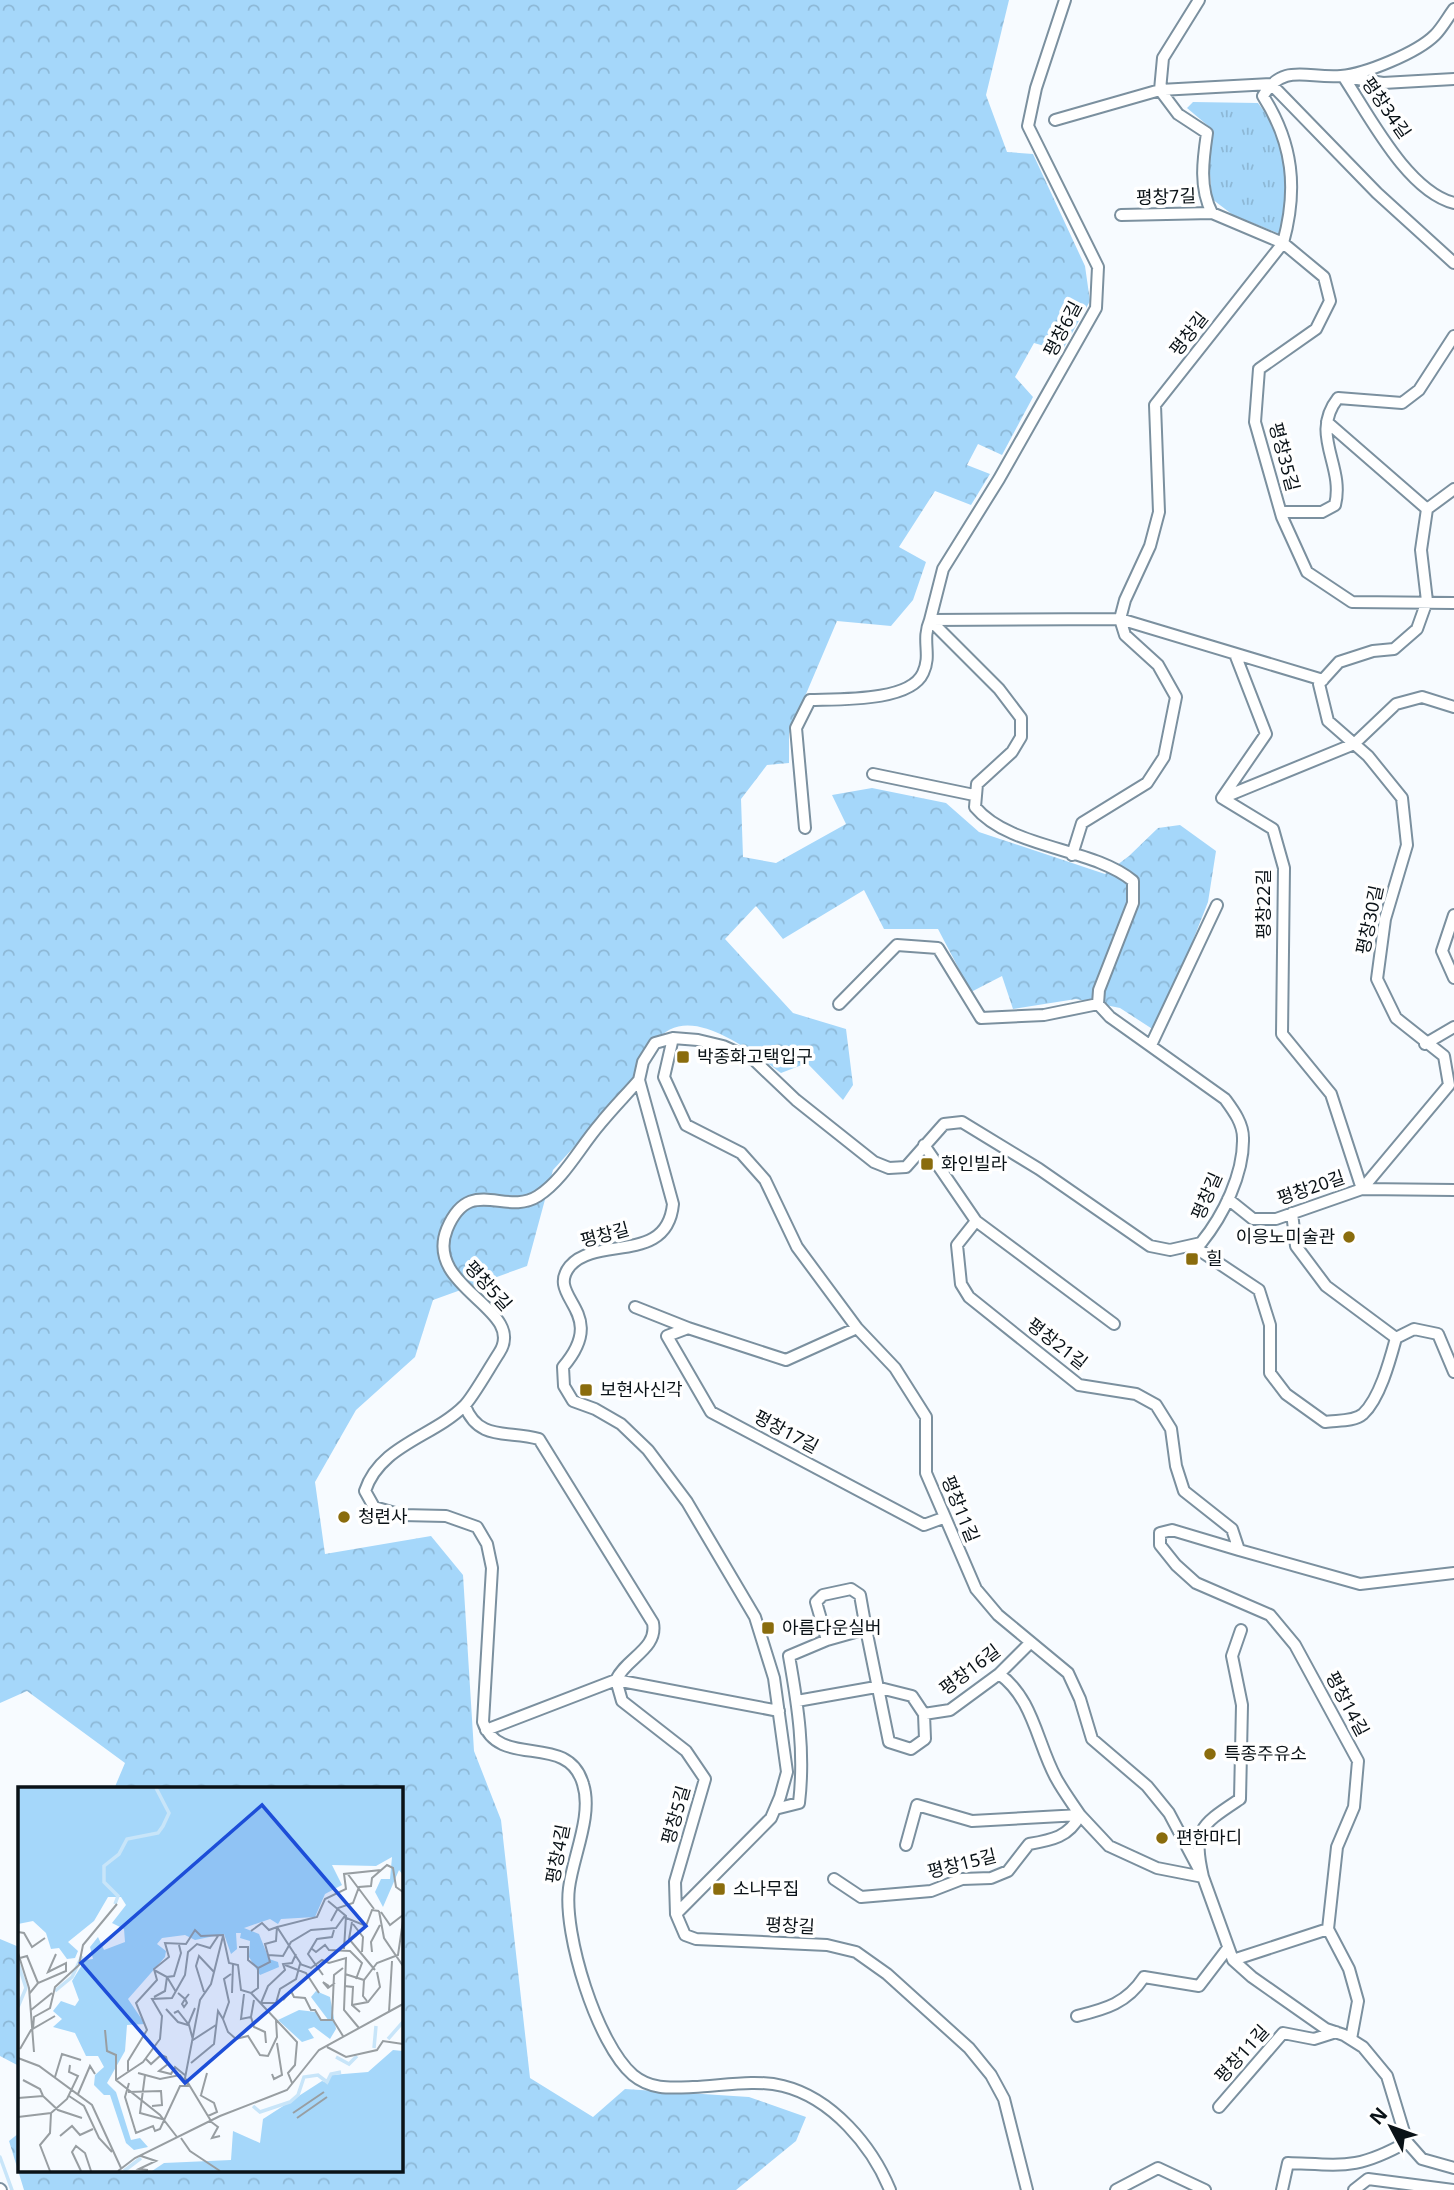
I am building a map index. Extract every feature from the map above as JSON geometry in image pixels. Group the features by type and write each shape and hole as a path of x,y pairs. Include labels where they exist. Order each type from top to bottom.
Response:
{"street":[{"name":"평창6길","path":"805,828 796,728 810,701 902,693 922,675 928,652 924,634 943,569 999,478 1096,308 1098,267 1028,126 1035,88 1065,0"},
{"path":"1160,90 1163,58 1199,0"},
{"path":"1055,120 1160,90 1270,84 1283,75 1343,76 1402,57 1434,36 1454,9"},
{"name":"평창34길","path":"1343,76 1383,83 1454,79"},
{"name":"평창34길","path":"1343,76 1411,176 1441,199 1454,203"},
{"path":"1270,84 1377,193 1454,263"},
{"name":"평창길","path":"1121,619 1125,600 1150,545 1159,512 1155,405 1283,243 1290,218 1290,156 1280,122 1263,96 1270,84"},
{"name":"평창7길","path":"1160,90 1178,114 1207,133 1203,164 1205,200 1212,213"},
{"name":"평창7길","path":"1121,215 1212,213 1283,243"},
{"name":"평창35길","path":"1283,243 1324,277 1331,301 1316,328 1259,369 1255,422 1281,512 1307,572 1353,602 1454,603"},
{"path":"1281,512 1322,512 1335,505 1339,490 1325,431 1329,410 1338,398 1402,403 1419,390 1454,336"},
{"path":"1327,422 1427,509"},
{"path":"930,620 1121,619 1323,680 1339,662 1373,651 1394,649 1417,629 1427,601 1421,550 1427,509 1454,489"},
{"path":"1072,855 1082,823 1147,783 1164,757 1176,697 1158,665 1125,635 1121,619"},
{"path":"839,1004 897,944 938,948 981,1018 1044,1015 1098,1004 1099,990 1133,903 1133,881 1120,871 1032,841 983,817 975,807 974,794 977,784 989,770 1012,752 1021,737 1021,718 999,689 930,620"},
{"path":"1222,798 1266,734 1235,654"},
{"name":"평창30길","path":"1323,680 1319,684 1328,721 1354,744 1402,798 1407,845 1384,919 1377,979 1396,1018 1425,1044 1444,1056 1449,1085 1362,1189"},
{"path":"1222,798 1354,744 1396,704 1422,697 1454,707"},
{"path":"873,774 974,794"},
{"name":"평창22길","path":"1222,798 1273,829 1284,868 1282,1034 1331,1094 1362,1189"},
{"path":"1151,1045 1217,905"},
{"path":"1454,915 1442,951 1454,978"},
{"name":"평창길","path":"1098,1004 1110,1017 1225,1099 1237,1115 1244,1136 1228,1199 1213,1229 1201,1243 1193,1246"},
{"path":"1425,1044 1454,1027"},
{"path":"639,1080 640,1069 655,1043 673,1038 723,1046 754,1060 796,1100 874,1162 889,1168 906,1167 944,1124 962,1122 1039,1168 1150,1246 1170,1250 1193,1246 1259,1290 1270,1325 1270,1373 1286,1394 1325,1422 1362,1415 1387,1373 1396,1338 1414,1329 1438,1334 1454,1372"},
{"name":"평창11길","path":"673,1038 664,1077 686,1125 741,1153 765,1180 797,1247 857,1328 895,1368 926,1417 926,1473 943,1518 976,1589 998,1615 1068,1673 1080,1699 1092,1739 1147,1786 1162,1804 1203,1877"},
{"name":"평창길","path":"639,1080 673,1205 672,1215 663,1231 655,1238 577,1260 566,1273 564,1290 583,1324 579,1349 563,1367 564,1386 573,1401 595,1409 621,1424 648,1450 687,1502 755,1617 774,1678 787,1772 771,1818 676,1914 685,1935 696,1939 827,1945 856,1952 887,1974 969,2048 991,2074 1004,2099 1027,2190"},
{"name":"평창5길","path":"486,1730 483,1722 492,1568 487,1544 477,1527 446,1516 402,1515 374,1507 365,1490 370,1475 390,1455 464,1406 501,1350 504,1332 495,1316 455,1277 443,1259 446,1231 460,1207 472,1200 527,1200 537,1197 556,1181 639,1080"},
{"path":"924,1145 976,1221 1114,1324"},
{"name":"평창20길","path":"1228,1199 1253,1219 1276,1219 1362,1189 1454,1190"},
{"path":"1292,1213 1296,1246 1326,1286 1396,1338"},
{"name":"평창21길","path":"976,1221 957,1245 961,1284 969,1297 1079,1385 1136,1394 1156,1405 1171,1429 1175,1466 1184,1491 1232,1529 1239,1550"},
{"path":"635,1307 688,1328 786,1360 857,1328"},
{"name":"평창17길","path":"688,1328 667,1336 711,1412 924,1525 943,1518"},
{"path":"464,1406 473,1423 491,1433 539,1439 653,1623 655,1634 648,1647 622,1667 616,1680"},
{"name":"평창14길","path":"1239,1550 1172,1530 1160,1533 1160,1545 1176,1565 1196,1583 1270,1615 1296,1645 1358,1761 1354,1807 1337,1847 1328,1929"},
{"path":"1239,1550 1360,1584 1454,1573"},
{"path":"797,1700 876,1687 912,1696 924,1713 925,1739 911,1749 889,1742 876,1687 859,1595 851,1589 823,1595 816,1602 827,1640"},
{"path":"775,1809 799,1803 803,1766 797,1700 789,1656 827,1640 866,1629"},
{"name":"평창11길","path":"1233,1960 1203,1877 1196,1847 1207,1821 1240,1799 1242,1705 1232,1656 1241,1630"},
{"name":"평창16길","path":"924,1713 950,1710 999,1674 1030,1643"},
{"path":"999,1674 1013,1684 1035,1724 1055,1777 1080,1815 1109,1846 1157,1868 1203,1877"},
{"path":"486,1730 616,1680 779,1711"},
{"name":"평창5길","path":"616,1680 622,1701 686,1751 705,1779 675,1882 676,1914"},
{"name":"평창4길","path":"486,1730 499,1743 562,1755 578,1770 584,1786 585,1810 568,1890 567,1920 575,1959 611,2048 633,2075 664,2089 763,2084 797,2091 828,2108 857,2136 880,2166 890,2190"},
{"name":"평창15길","path":"906,1845 917,1805 972,1821 1080,1815"},
{"name":"평창15길","path":"834,1879 861,1896 931,1891 962,1879 991,1878 1008,1871 1029,1844 1057,1839 1074,1826 1080,1815"},
{"path":"1233,1960 1328,1929 1349,1969 1358,2001 1351,2039"},
{"path":"1077,2016 1111,2008 1134,1992 1144,1977 1199,1986 1228,1948"},
{"path":"1233,1960 1308,2017 1363,2047 1387,2076 1407,2142 1422,2159 1454,2168"},
{"name":"평창11길","path":"1219,2107 1283,2033 1314,2039 1336,2032"},
{"path":"1282,2190 1288,2163 1353,2166 1378,2158 1407,2142"},
{"path":"1116,2190 1158,2168 1205,2190"},
{"path":"1354,2190 1368,2179 1452,2190"}],"green space":[{"path":"0,0 1009,0 986,95 1007,152 1033,154 1085,266 1090,301 1062,351 1034,343 1015,377 1033,397 1002,455 978,444 967,465 990,474 971,505 935,491 899,547 926,562 913,600 891,626 837,621 789,734 789,763 767,765 741,799 743,857 776,863 846,824 832,795 872,788 946,803 979,832 1105,874 1129,856 1158,828 1180,825 1216,851 1208,902 1157,1032 1120,1008 1076,999 1013,1009 1002,976 971,992 938,929 884,929 864,890 783,939 756,906 725,939 793,1013 846,1029 853,1085 843,1100 807,1063 781,1073 718,1033 700,1027 683,1026 668,1030 647,1055 639,1076 553,1170 527,1266 433,1300 415,1357 356,1410 315,1482 325,1554 431,1536 463,1575 474,1751 501,1820 530,2078 593,2117 625,2089 749,2097 806,2117 796,2141 736,2190 24,2190 18,2172 402,2172 402,1787 115,1787 125,1763 27,1691 0,1703"},
{"path":"1193,102 1258,103 1269,119 1278,136 1285,172 1286,198 1280,234 1233,215 1212,199 1209,161 1213,130 1187,108"},
{"path":"0,1939 18,1947 18,2065 0,2056"},
{"path":"18,2134 18,2170 9,2141"}],"waterway":[{"path":"0,2157 12,2190"}],"place":[{"name":"박종화고택입구","path":"683,1057"},
{"name":"화인빌라","path":"927,1164"},
{"name":"이응노미술관","path":"1349,1237"},
{"name":"힐","path":"1192,1259"},
{"name":"보현사신각","path":"586,1390"},
{"name":"청련사","path":"344,1517"},
{"name":"아름다운실버","path":"768,1628"},
{"name":"특종주유소","path":"1210,1754"},
{"name":"편한마디","path":"1162,1838"},
{"name":"소나무집","path":"719,1889"}]}
